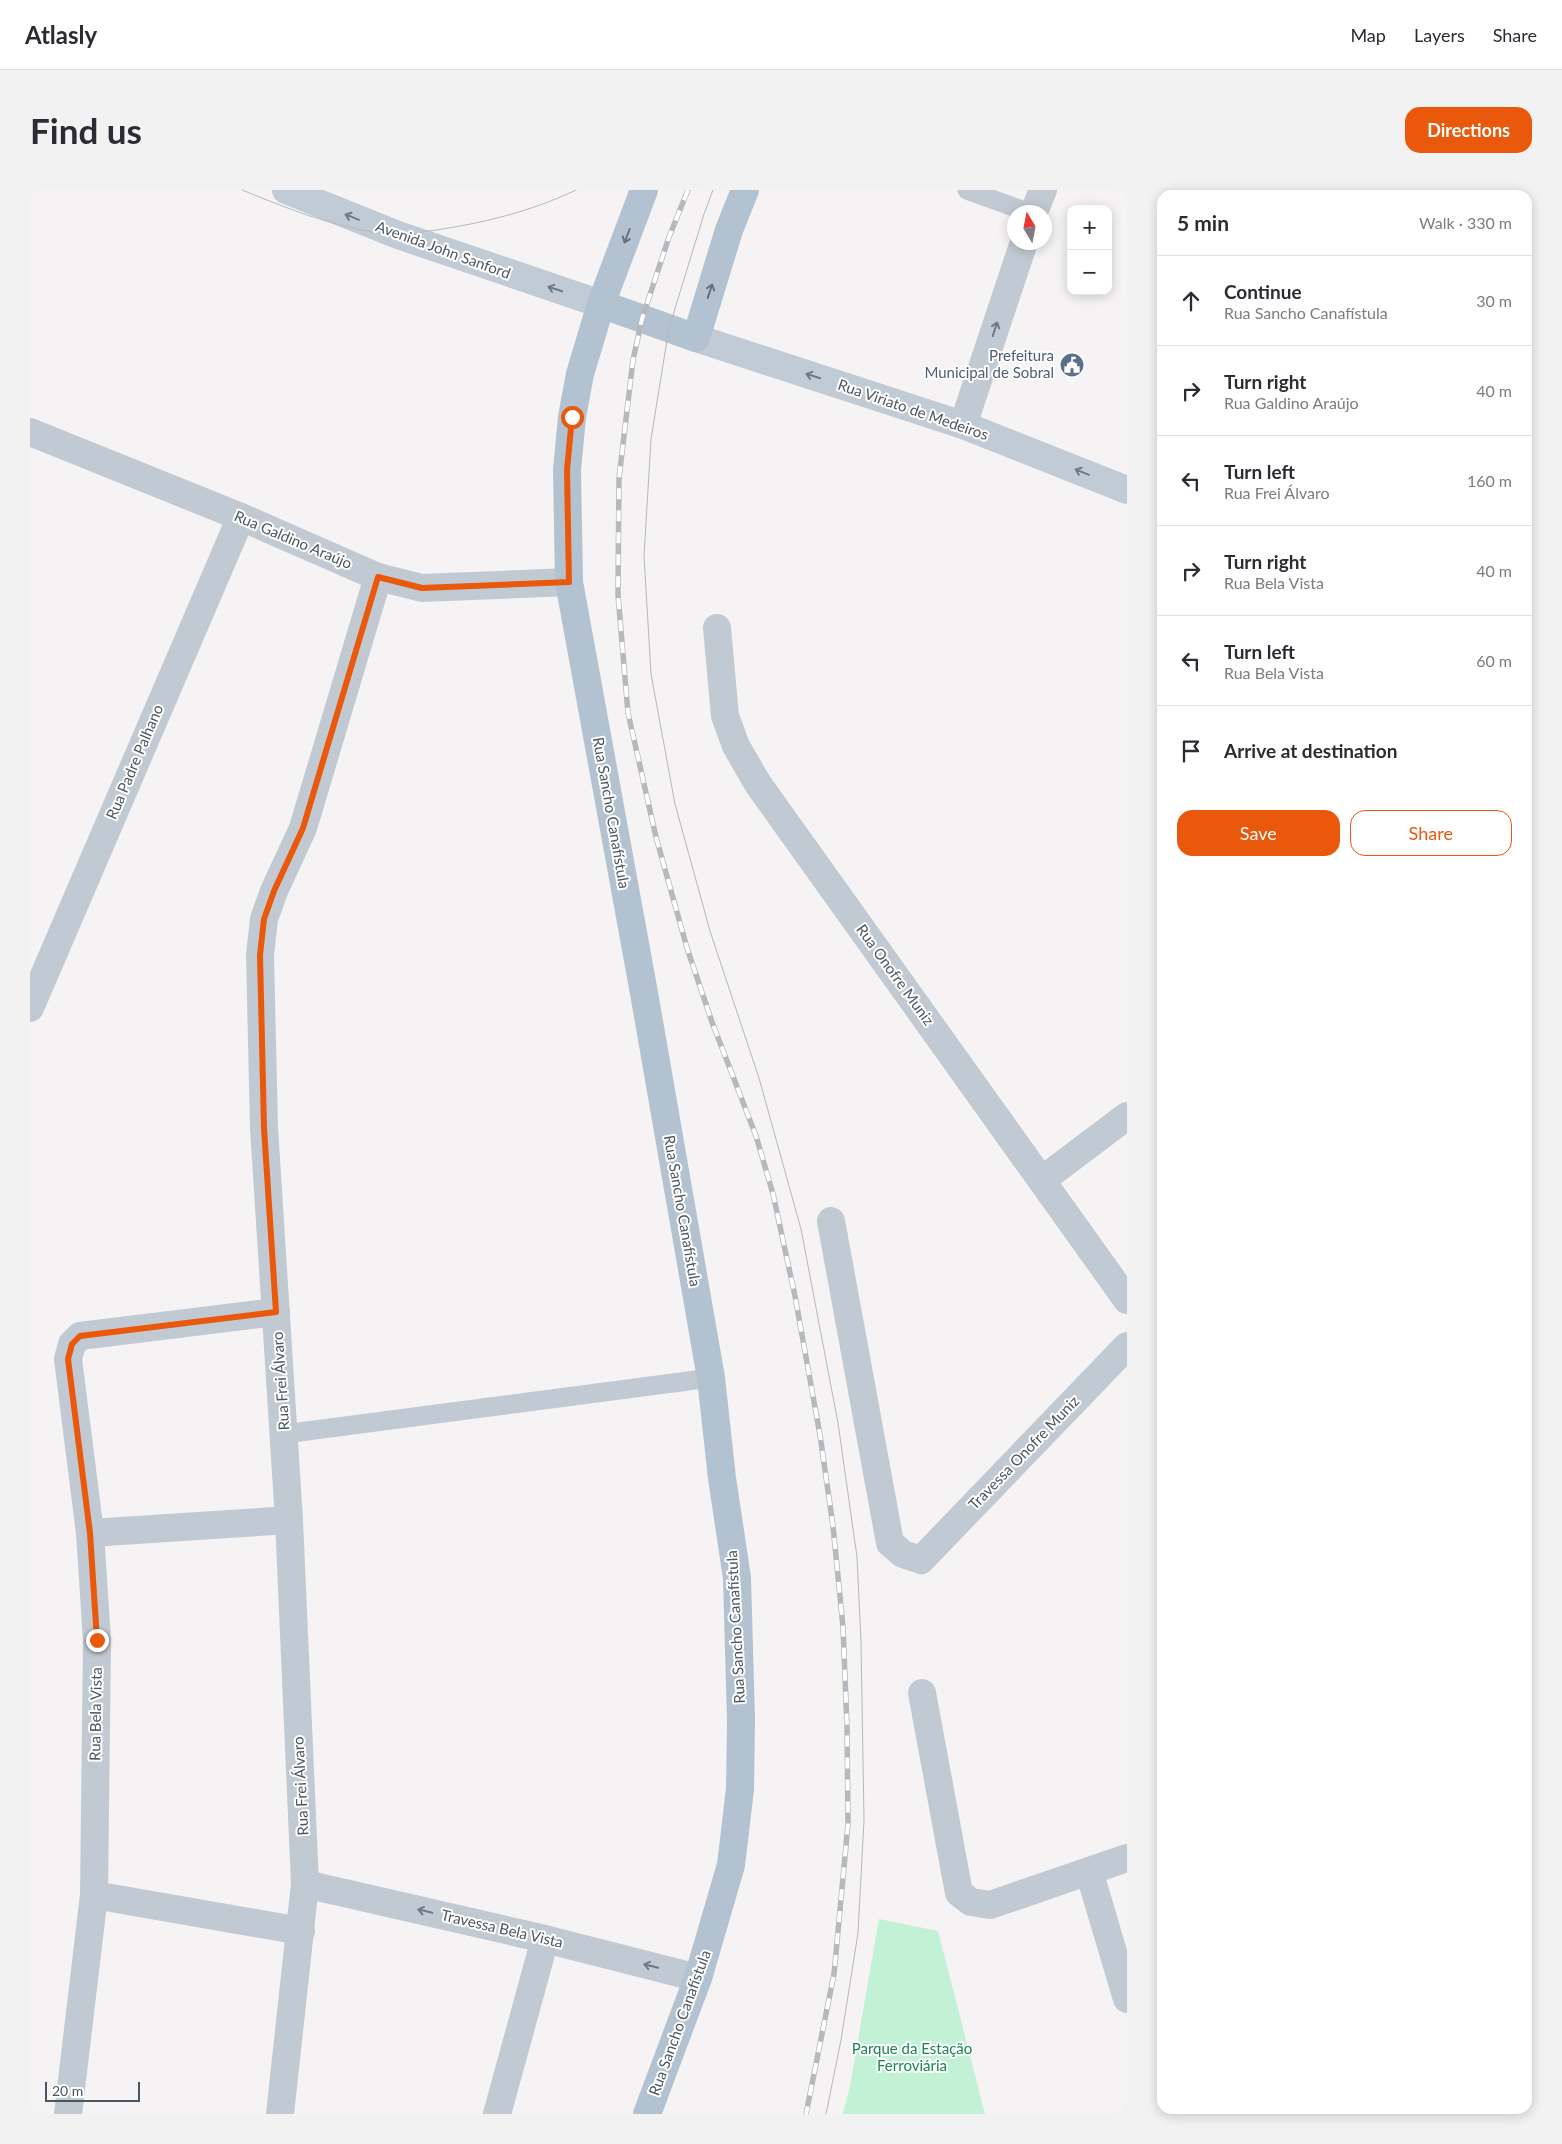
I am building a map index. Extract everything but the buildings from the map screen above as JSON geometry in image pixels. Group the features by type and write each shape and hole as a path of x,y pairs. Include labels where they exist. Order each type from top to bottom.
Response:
{"main road":[{"name":"Avenida John Sanford","path":"286,190 398,235 601,304"},
{"name":"Rua Sancho Canafístula","path":"644,190 601,304 580,374 572,417 567,470 569,582 646,1002 711,1378 722,1478 737,1578 741,1720 740,1790 731,1866 698,1978 647,2114"},
{"path":"601,304 696,338 730,230 745,190"},
{"name":"Rua Viriato de Medeiros","path":"696,338 963,425 1127,490"}],"street":[{"path":"1037,205 1043,190"},
{"path":"963,425 1021,250"},
{"name":"Rua Galdino Araújo","path":"30,432 240,517 378,577 422,588 569,582"},
{"name":"Rua Padre Palhano","path":"30,1008 240,517"},
{"name":"Rua Frei Álvaro","path":"280,2114 305,1884 289,1520 264,1108 260,955 264,919 274,891 303,828 378,577"},
{"name":"Rua Onofre Muniz","path":"717,628 725,716 736,746 758,784 1127,1300"},
{"path":"1042,1180 1127,1116"},
{"name":"Travessa Onofre Muniz","path":"831,1221 890,1543 903,1554 921,1560 1127,1346"},
{"name":"Rua Bela Vista","path":"68,2114 94,1895 97,1640 90,1533 68,1359 72,1344 80,1336 276,1312"},
{"path":"90,1533 289,1520"},
{"path":"922,1693 959,1893 971,1902 990,1906 1127,1858"},
{"path":"1090,1871 1127,1999"},
{"name":"Travessa Bela Vista","path":"305,1884 545,1939 698,1978"},
{"path":"94,1895 301,1931"},
{"path":"497,2114 545,1939"}],"lane":[{"path":"967,190 1008,205"},
{"path":"284,1434 711,1378"}],"green space":[{"name":"Parque da Estação Ferroviária","path":"879,1919 938,1931 985,2114 843,2114 850,2086"}],"tram line":[{"path":"242,190 335,224 399,235 467,225 504,216 541,205 576,190"},
{"path":"713,190 669,328 651,439 644,556 651,674 675,804 710,931 759,1078 801,1229 838,1423 857,1557 861,1642 864,1820 858,1933 841,2040 826,2114"}],"railway":[{"path":"688,190 669,237 642,319 633,360 619,478 618,595 628,713 656,837 687,948 712,1022 756,1136 773,1194 795,1296 820,1435 833,1526 843,1627 848,1824 834,1974 806,2114"}],"place":[{"name":"Prefeitura Municipal de Sobral","path":"1072,365"}],"route":[{"path":"97,1640 90,1533 68,1359 72,1344 80,1336 276,1312 264,1128 260,955 264,919 274,891 303,828 378,577 422,588 569,582 567,470 572,417"}]}
